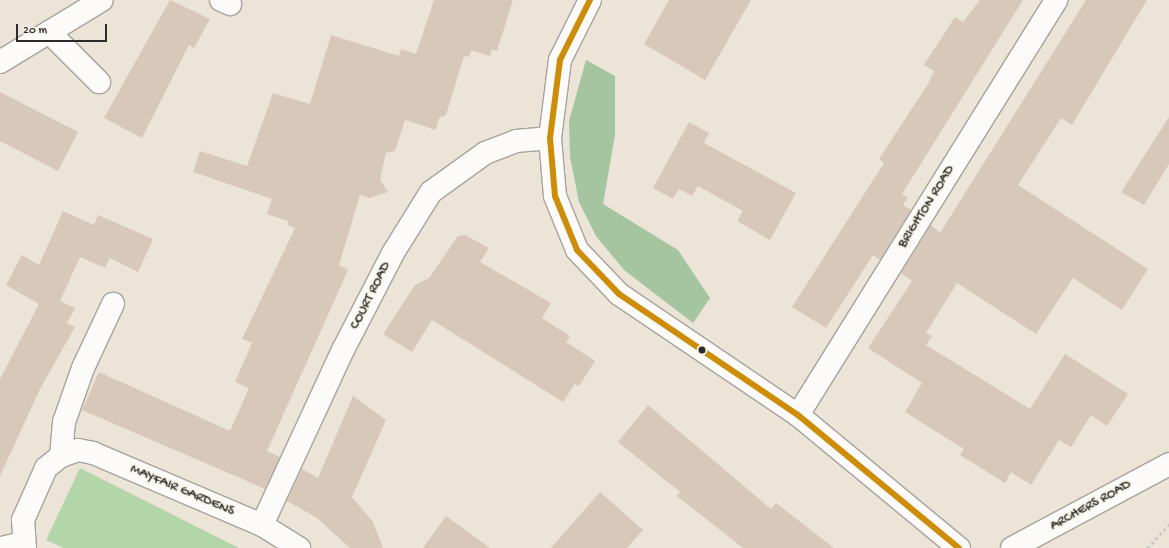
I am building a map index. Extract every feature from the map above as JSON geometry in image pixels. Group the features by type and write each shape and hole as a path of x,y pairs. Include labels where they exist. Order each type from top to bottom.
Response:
{"street":[{"path":"0,62 102,0"},
{"path":"590,0 560,60 550,138 555,196 577,250 596,272 619,294 798,415 959,548"},
{"name":"BRIGHTON ROAD","path":"798,415 1056,0"},
{"path":"49,32 99,82"},
{"name":"COURT ROAD","path":"262,525 343,350 393,253 431,192 485,153 516,141 550,138"},
{"path":"61,456 64,422 83,368 113,304"},
{"name":"MAYFAIR GARDENS","path":"16,546 23,520 46,468 61,456 78,450 93,453 262,525 299,548"},
{"name":"ARCHERS ROAD","path":"1012,548 1169,464"}],"path":[{"path":"1147,548 1169,524"}],"green space":[{"path":"586,60 615,76 615,135 603,204 678,250 710,298 693,323 624,270 596,236 579,202 570,157 569,121"},
{"path":"80,468 239,548 64,548 46,540"}],"building":[{"path":"170,0 210,19 194,48 189,45 142,138 104,118"},
{"path":"434,0 513,0 497,51 492,49 490,56 471,50 469,57 464,56 446,115 439,118 436,130 405,120 395,151 386,153 380,180 388,192 369,198 360,195 339,265 348,270 267,451 280,457 265,489 82,410 99,372 230,431 249,388 235,382 252,343 242,339 295,228 287,225 288,221 267,214 272,199 193,172 200,151 247,166 273,93 310,104 331,35 399,56 401,49 416,54"},
{"path":"669,0 751,0 705,80 644,44"},
{"path":"980,0 1023,0 902,194 908,197 903,205 911,210 880,260 873,255 826,328 792,307 884,163 879,159 928,84 934,71 924,65 955,17 963,22"},
{"path":"1086,0 1147,0 1072,125 1061,118 1018,185 1148,269 1122,310 1073,278 1036,334 957,283 926,333 932,336 926,345 1030,409 1065,354 1128,394 1107,426 1091,415 1071,447 1059,440 1031,485 1011,472 1005,483 960,455 964,449 905,412 922,383 868,348 912,281 901,273 931,225 940,233"},
{"path":"0,92 78,132 58,171 0,141"},
{"path":"1169,117 1169,164 1144,205 1121,192"},
{"path":"689,122 709,133 704,143 796,193 770,240 737,221 743,211 698,186 692,196 679,189 673,199 653,188"},
{"path":"63,211 94,225 98,215 153,239 138,272 110,258 105,268 80,257 60,301 75,308 67,323 75,327 40,389 0,476 0,379 39,304 6,285 22,255 39,265"},
{"path":"465,235 489,248 480,262 551,303 542,318 570,336 566,342 595,361 579,386 575,384 563,402 432,320 412,352 383,334 415,285 429,278 458,236"},
{"path":"353,396 386,420 352,497 373,522 383,548 350,548 317,518 287,501 302,469 318,478"},
{"path":"648,405 771,509 776,503 834,548 743,548 677,496 680,492 618,442"},
{"path":"600,492 643,530 627,548 551,548"},
{"path":"446,516 490,548 423,548"}],"transit line":[{"name":"20","path":"590,0 560,60 550,138 555,196 577,250 619,294 798,415 959,548"}]}
